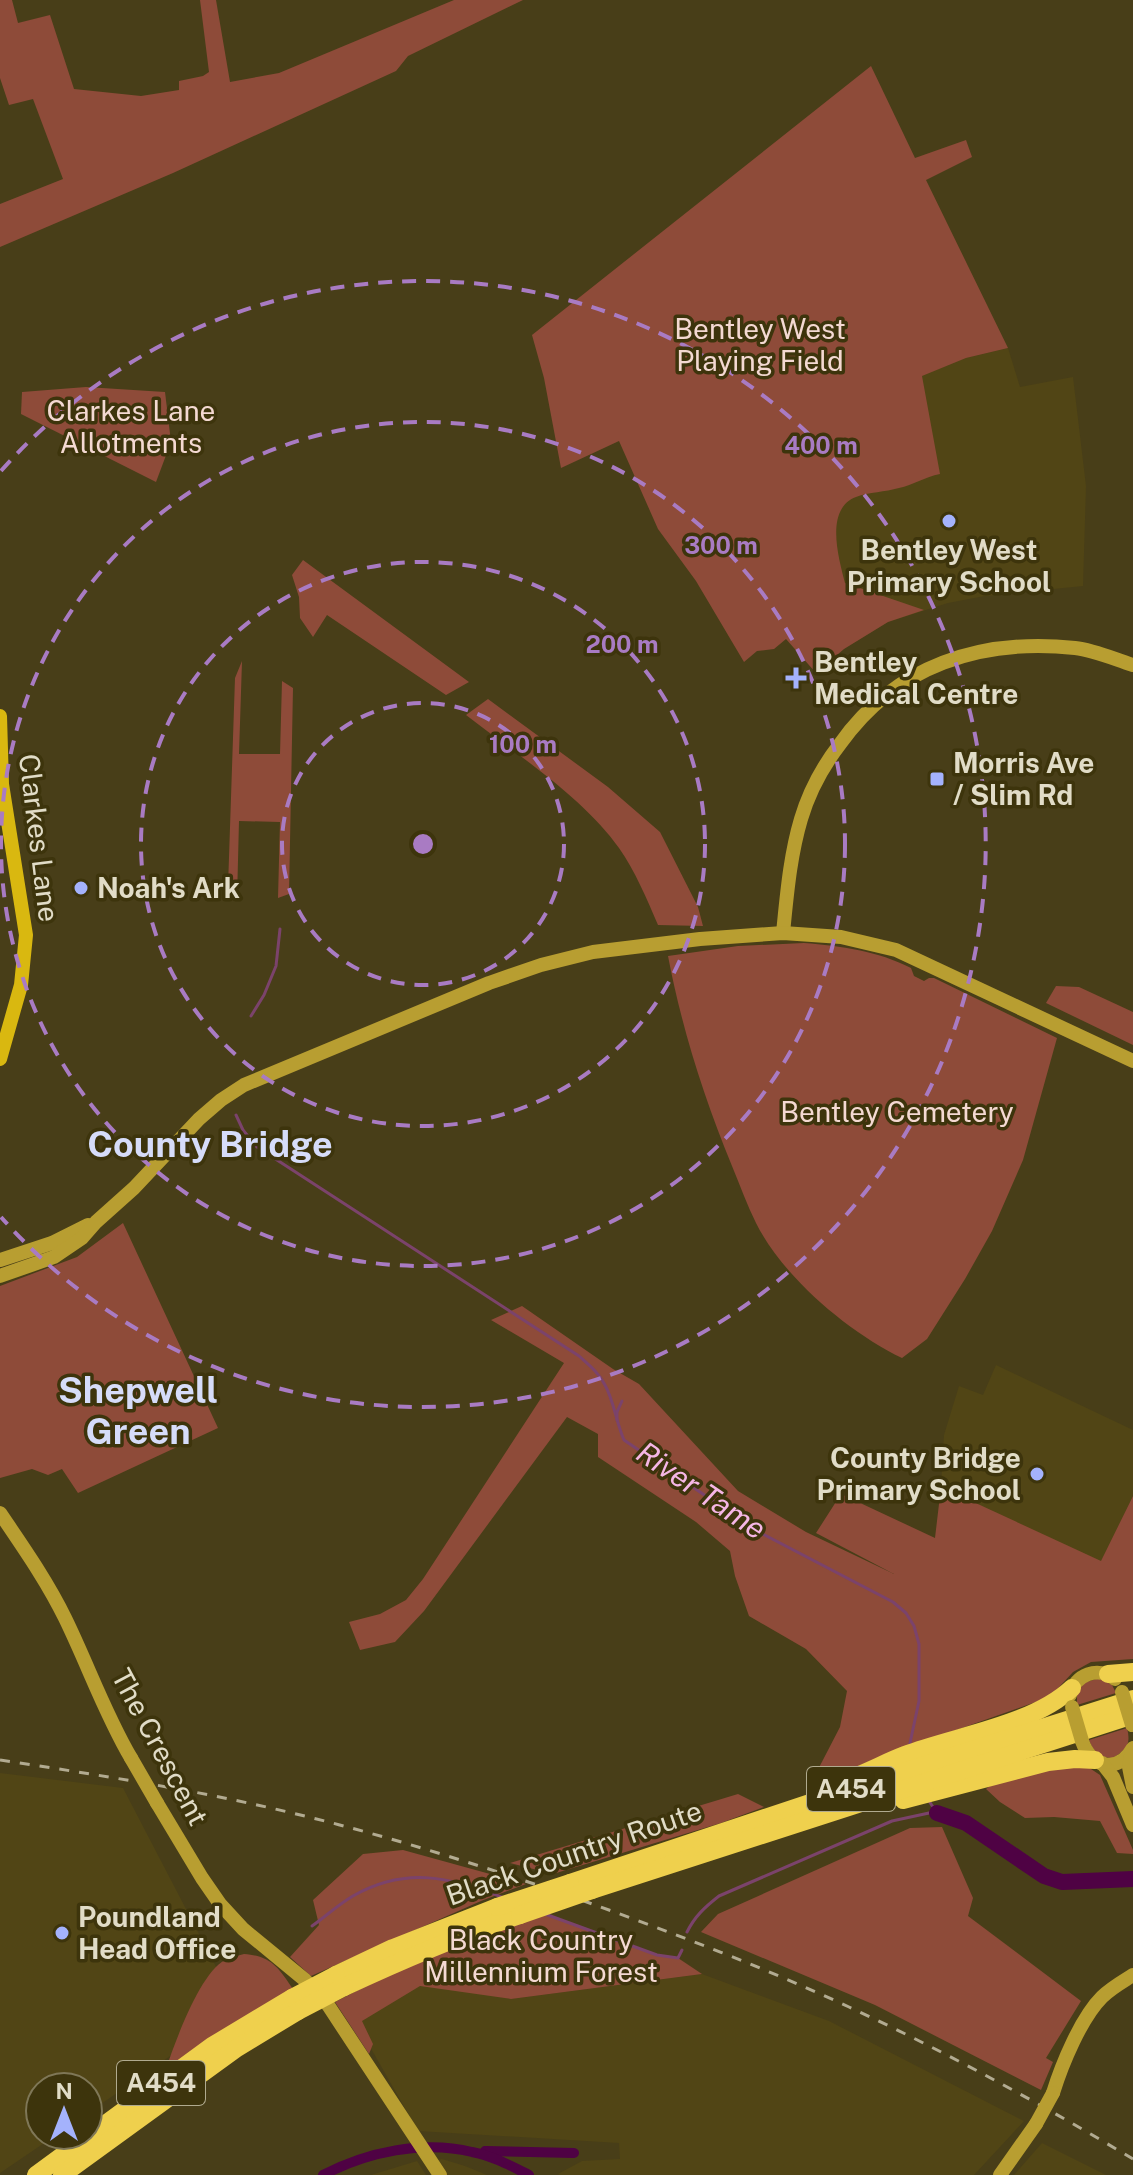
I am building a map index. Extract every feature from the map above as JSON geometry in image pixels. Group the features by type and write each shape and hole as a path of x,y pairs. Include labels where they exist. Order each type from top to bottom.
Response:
{"highway":[{"path":"1108,1674 1133,1672"},
{"path":"754,1821 905,1755 1037,1711 1072,1688"},
{"name":"Black Country Route","path":"36,2175 212,2046 340,1981 393,1948 497,1907 1127,1696"},
{"name":"Black Country Route","path":"340,1981 592,1890 1133,1715"},
{"path":"797,1822 899,1801 1048,1762 1075,1759 1098,1762"},
{"name":"Black Country Route","path":"62,2175 295,2005"}],"main road":[{"name":"Clarkes Lane","path":"0,716 2,784 26,935 21,985 0,1059"}],"street":[{"path":"783,933 789,864 801,816 822,768 851,728 885,694 926,669 985,650 1029,646 1078,648 1133,665"},
{"path":"0,1276 54,1257 82,1238 199,1119 244,1085 411,1014 541,965 593,952 783,933 841,937 896,950 1133,1061"},
{"path":"0,1260 52,1243 96,1222"},
{"name":"The Crescent","path":"0,1513 48,1585 86,1661 110,1721 202,1878 243,1929 305,1980 328,2005 440,2175"},
{"path":"1133,1726 1127,1696 1117,1680 1108,1674 1095,1672 1084,1675 1072,1688 1072,1707 1082,1741 1087,1752 1113,1777 1133,1825"},
{"path":"1098,1762 1112,1765 1124,1760 1132,1749"},
{"path":"1132,1749 1129,1767 1133,1787"},
{"path":"1000,2175 1036,2124 1053,2093 1085,2019 1103,1996 1126,1983 1133,1975"}],"shaded area":[{"name":"Bentley West Primary School","path":"1008,348 1020,387 1073,377 1086,486 1083,586 948,603 888,622 852,644 808,495 905,382 966,358"},
{"name":"County Bridge Primary School","path":"996,1365 1133,1430 1133,1496 1101,1562 941,1487 944,1435 959,1386 983,1395"},
{"path":"0,1773 123,1788 238,2009 104,2102 104,2071 24,2071 24,2151 32,2151 0,2173"},
{"path":"702,1974 829,2021 1024,2121 974,2175 560,2175 582,2161 620,2159 619,2143 418,2131 357,2024 420,1981 511,1999"},
{"path":"1042,2143 1106,2175 1014,2175"},
{"path":"437,2160 487,2175 445,2175"},
{"path":"417,2161 426,2175 371,2175"}],"green space":[{"path":"0,0 12,0 18,23 50,15 74,89 141,96 179,90 179,81 209,72 200,0 216,0 230,82 279,73 454,0 523,0 408,56 396,71 173,173 0,247 0,204 63,179 33,99 9,105 0,78"},
{"name":"Bentley West Playing Field","path":"871,66 915,158 966,140 972,157 926,180 1008,348 966,358 922,376 940,474 904,487 856,497 846,503 840,512 836,536 845,583 924,610 888,622 844,649 816,673 786,639 774,649 757,651 744,662 696,581 658,529 619,441 561,468 544,378 532,335"},
{"name":"Clarkes Lane Allotments","path":"86,387 165,392 171,442 156,482 21,414 22,392"},
{"path":"303,560 469,682 446,695 327,615 313,637 300,618 299,597 292,575"},
{"path":"242,661 239,754 280,754 282,681 293,688 289,894 278,898 280,822 239,821 237,900 228,887 235,678"},
{"path":"488,699 608,787 660,832 698,907 703,926 658,925 630,866 604,829 548,777 466,715"},
{"name":"Bentley Cemetery","path":"804,943 886,957 911,968 914,976 924,981 934,978 1057,1038 1023,1160 992,1231 927,1339 902,1358 860,1334 819,1301 783,1263 756,1223 703,1089 668,956 738,946"},
{"path":"1056,986 1079,987 1133,1012 1133,1045 1046,1003"},
{"path":"123,1223 218,1428 78,1493 62,1469 48,1475 32,1469 0,1478 0,1286 77,1257"},
{"path":"522,1306 639,1384 738,1491 806,1532 894,1574 816,1533 841,1494 935,1538 941,1487 1101,1561 1133,1496 1133,1659 1091,1662 1073,1672 1050,1697 810,1785 840,1727 847,1691 806,1649 749,1616 730,1551 696,1522 598,1457 598,1434 567,1417 424,1611 395,1642 360,1650 349,1622 380,1614 406,1600 423,1579 564,1363 491,1320"},
{"path":"1100,1678 1112,1685 1116,1693 1077,1705 1077,1695 1083,1683"},
{"path":"1127,1728 1127,1746 1113,1758 1098,1754 1089,1740"},
{"path":"1063,1765 1085,1765 1100,1775 1133,1854 1117,1853 1100,1821 1025,1818 986,1789"},
{"name":"Black Country Millennium Forest","path":"738,1794 764,1807 553,1874 510,1863"},
{"path":"942,1827 973,1898 968,1916 1081,2001 1046,2058 1053,2062 1041,2090 875,2005 701,1932 718,1914 910,1828"},
{"name":"Black Country Millennium Forest","path":"403,1850 526,1884 311,1976 290,1957 319,1925 313,1900 363,1854"},
{"name":"Black Country Millennium Forest","path":"543,1913 657,1955 678,1958 702,1974 511,1999 420,1986 362,2021 373,2044 369,2054 335,2002 399,1969"},
{"path":"244,1954 261,1957 273,1964 293,1989 166,2069 190,2009 206,1979 225,1960"}],"waterway":[{"name":"River Tame","path":"251,1016 276,966 280,929"},
{"name":"River Tame","path":"236,1115 257,1147 579,1356 605,1385 624,1440 757,1531 893,1602 906,1613 919,1644 919,1701 910,1743"},
{"path":"617,1420 622,1401"},
{"name":"River Tame","path":"929,1801 937,1813"},
{"path":"687,1932 693,1921 719,1896 892,1821 937,1813"},
{"name":"River Tame","path":"937,1813 966,1823 1044,1876 1062,1882 1133,1879"},
{"path":"312,1926 353,1896 373,1887 410,1878 447,1880 504,1898"},
{"path":"545,1914 657,1955 678,1958 682,1950"},
{"path":"323,2175 377,2154 434,2147 480,2154 529,2175"},
{"path":"485,2151 574,2153"}],"railway":[{"path":"0,1760 172,1788 314,1818 431,1851 584,1901 718,1951 849,2007 993,2079 1133,2159"}],"place":[{"name":"Bentley West Primary School","path":"949,521"},
{"name":"Bentley Medical Centre","path":"796,678"},
{"name":"Morris Ave / Slim Rd","path":"937,779"},
{"name":"Noah's Ark","path":"81,888"},
{"name":"County Bridge Primary School","path":"1037,1474"},
{"name":"Poundland Head Office","path":"62,1933"}],"district":[{"name":"County Bridge","path":"210,1144"},
{"name":"Shepwell Green","path":"138,1410"}]}
